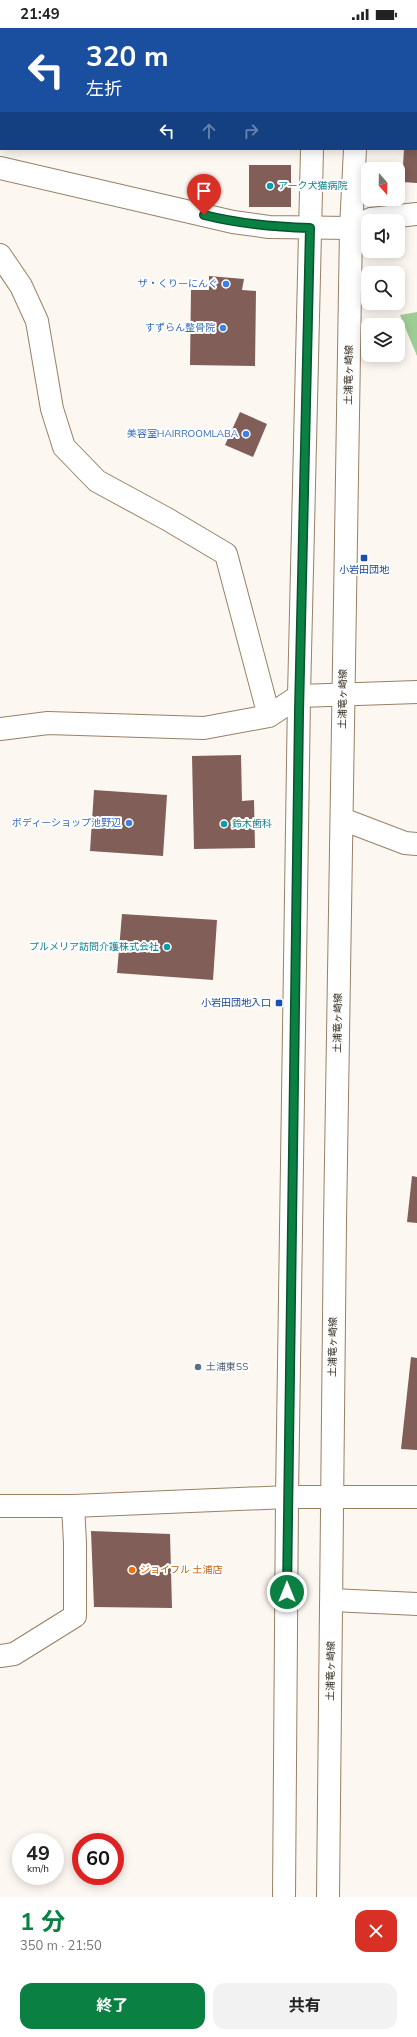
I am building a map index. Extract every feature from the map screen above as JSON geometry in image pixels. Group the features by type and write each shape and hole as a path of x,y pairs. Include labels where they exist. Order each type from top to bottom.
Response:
{"main road":[{"path":"284,1897 287,1497 299,696 312,150"},
{"name":"土浦竜ヶ崎線","path":"328,1897 332,1600 331,1498 343,695 351,228 355,150"},
{"path":"0,168 233,222 269,227 351,228 371,219 417,214"},
{"path":"0,255 21,286 37,321 52,409 64,447 97,481 167,518 226,554 269,716"},
{"path":"0,729 48,723 204,728 269,716 299,696 417,692"},
{"path":"342,819 405,843 417,844"},
{"path":"0,1506 72,1506 287,1497 417,1497"},
{"path":"0,1656 14,1654 75,1616 75,1543 72,1506"},
{"path":"332,1600 417,1604"}],"green space":[{"path":"417,312 417,356 405,327 405,318 401,318 400,315"}],"building":[{"path":"404,150 417,150 417,183 405,182"},
{"name":"アーク犬猫病院","path":"249,165 291,165 291,207 249,207"},
{"name":"すずらん整骨院","path":"209,276 244,279 242,290 256,291 255,366 190,365 191,290 209,290"},
{"name":"美容室HAIRROOMLABA","path":"240,412 267,424 253,457 225,445"},
{"name":"鈴木歯科","path":"241,755 242,801 254,800 255,848 194,849 192,756"},
{"name":"ボディーショップ池野辺","path":"94,790 167,795 163,856 90,851"},
{"name":"プルメリア訪問介護株式会社","path":"122,914 217,920 213,980 117,973"},
{"path":"412,1176 417,1177 417,1223 407,1222"},
{"path":"411,1357 417,1358 417,1450 401,1449"},
{"name":"ジョイフル 土浦店","path":"91,1531 170,1534 172,1608 94,1607"}],"place":[{"name":"アーク犬猫病院","path":"270,186"},
{"name":"ザ・くりーにんぐ","path":"226,284"},
{"name":"すずらん整骨院","path":"223,328"},
{"name":"美容室HAIRROOMLABA","path":"246,434"},
{"name":"小岩田団地","path":"364,558"},
{"name":"ボディーショップ池野辺","path":"129,823"},
{"name":"鈴木歯科","path":"224,824"},
{"name":"プルメリア訪問介護株式会社","path":"167,947"},
{"name":"小岩田団地入口","path":"279,1003"},
{"name":"土浦東SS","path":"198,1367"},
{"name":"ジョイフル 土浦店","path":"132,1570"}],"route":[{"path":"204,215 233,222 269,227 310,228 299,712 287,1481 287,1592"}]}
